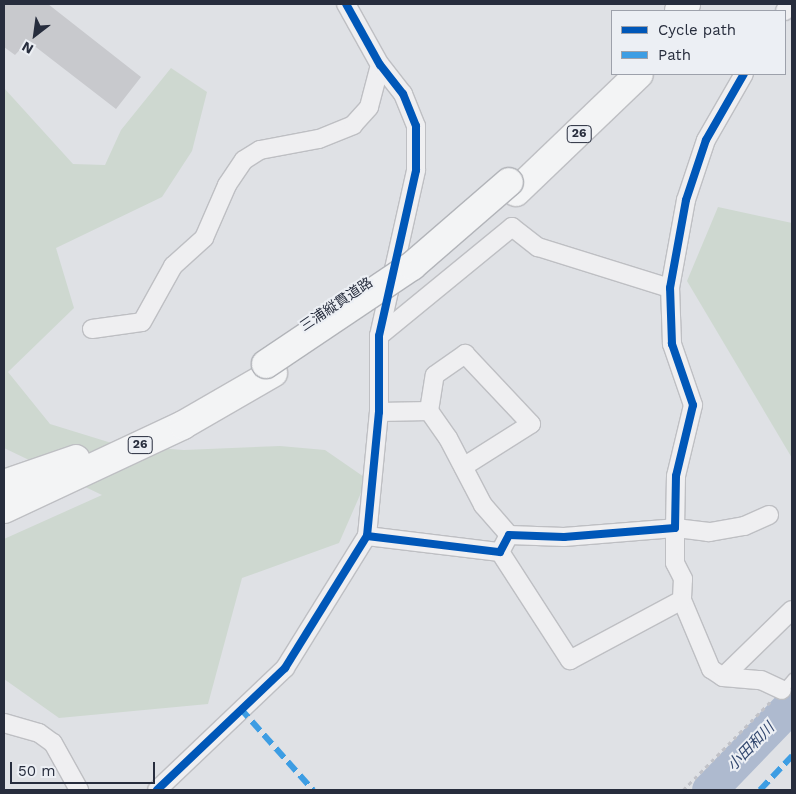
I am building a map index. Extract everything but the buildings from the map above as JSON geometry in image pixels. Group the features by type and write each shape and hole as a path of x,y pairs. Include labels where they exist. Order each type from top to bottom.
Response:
{"highway":[{"name":"三浦縦貫道路","path":"512,188 621,75"},
{"name":"三浦縦貫道路","path":"4,509 183,424 269,368 385,299 639,75"},
{"name":"三浦縦貫道路","path":"4,484 108,447 179,415 269,368"}],"street":[{"path":"156,790 284,668 367,536 379,412 379,336 416,170 416,126 403,94 380,65 346,4 339,4"},
{"path":"92,329 142,322 173,266 204,238 227,185 244,160 260,150 319,139 353,125 369,107 380,65"},
{"path":"743,75 706,140 694,174 686,200 670,288 672,344 693,405 676,476 674,563 683,578 682,600 711,669 723,677 787,684"},
{"path":"379,336 512,227 538,247 670,288"},
{"path":"463,467 531,424 466,354 434,375 429,411 463,467 483,505 509,535 564,537 675,528 709,532 744,526 769,515"},
{"path":"379,412 429,411"},
{"path":"500,552 509,535"},
{"path":"367,536 500,552"},
{"path":"500,552 570,660 682,600"},
{"path":"723,677 792,610"},
{"path":"4,723 39,733 53,743 79,790"}],"path":[{"path":"684,790 787,684"}],"shaded area":[{"path":"171,68 207,92 192,151 162,197 56,248 74,308 8,372 50,424 118,445 184,450 280,446 325,450 367,479 339,543 242,578 208,704 59,718 4,679 4,539 102,495 4,448 4,88 73,164 105,165 121,130"},
{"path":"718,207 792,223 792,458 687,281"}],"waterway":[{"name":"小田和川","path":"709,790 792,704"}],"marked path":[{"path":"240,708 313,790"},
{"path":"760,790 792,756"}],"cycle path":[{"path":"157,790 285,668 367,536 379,412 379,336 416,170 416,126 403,94 380,65 346,4"},
{"path":"367,536 500,552 509,535 564,537 675,528 676,476 693,405 672,344 670,288 686,200 706,140 743,75"}]}
